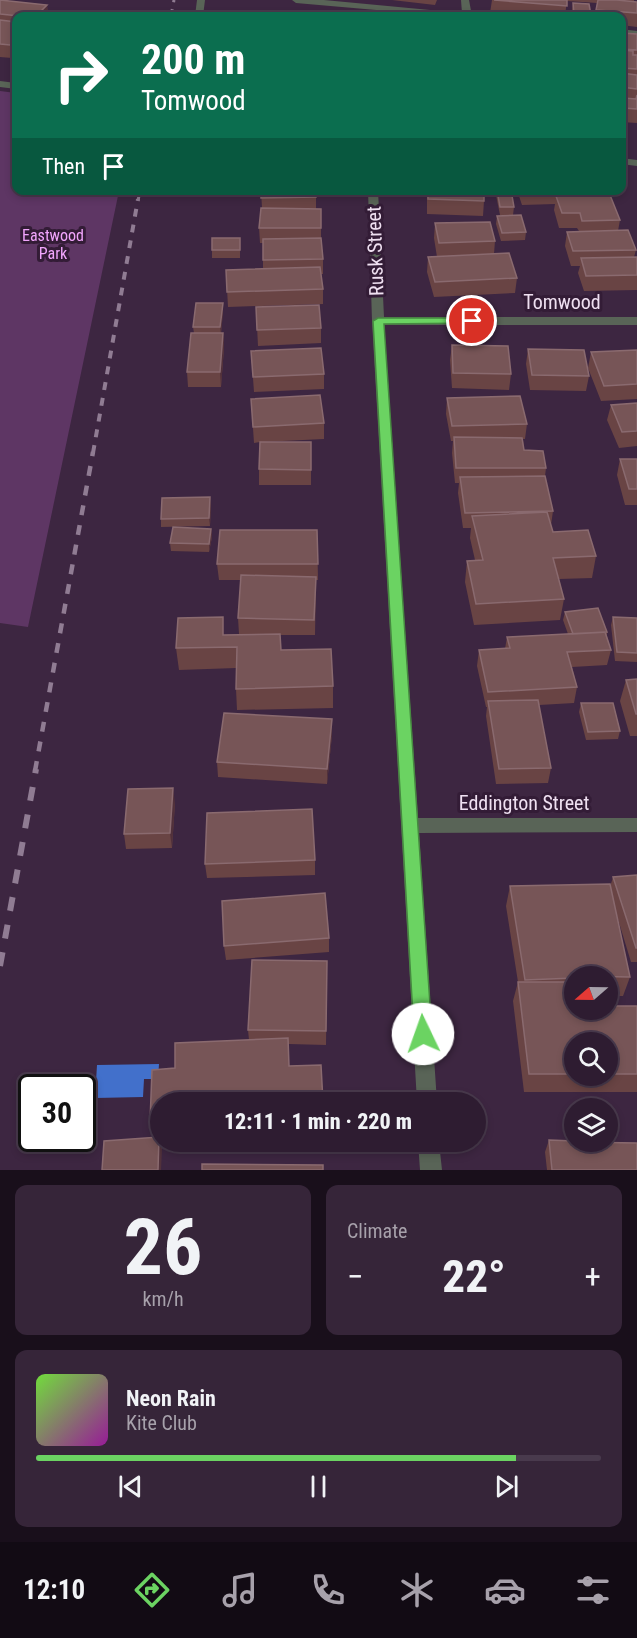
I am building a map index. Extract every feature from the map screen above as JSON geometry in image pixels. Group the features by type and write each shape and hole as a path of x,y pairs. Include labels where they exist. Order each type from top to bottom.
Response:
{"street":[{"path":"296,0 424,12"},
{"name":"Rusk Street","path":"373,195 378,321 426,1092"},
{"name":"Tomwood","path":"378,321 637,321"},
{"name":"Eddington Street","path":"411,826 637,825"},
{"path":"430,1152 431,1170"}],"green space":[{"name":"Eastwood Park","path":"0,91 12,92 12,195 118,195 28,627 0,623"}],"water":[{"path":"159,1064 158,1079 144,1079 143,1097 96,1098 97,1065"}],"building":[{"path":"0,0 47,5 40,12 12,12 12,15 0,14"},
{"path":"494,0 567,0 567,6"},
{"path":"598,0 637,2 637,13 596,10"},
{"path":"573,3 589,4 590,12 574,12"},
{"path":"0,20 12,22 12,43 10,45 0,44"},
{"path":"626,33 637,34 637,50 626,49"},
{"path":"626,50 633,51 633,55 637,55 637,69 626,68"},
{"path":"626,74 637,75 637,89 626,88"},
{"path":"637,95 637,109 626,108 626,98 636,99"},
{"path":"261,195 316,195 316,197 261,198"},
{"path":"428,195 484,195 484,201 428,199"},
{"path":"498,195 512,195 514,207 500,207"},
{"path":"610,195 620,220 582,221 580,213 562,213 556,196"},
{"path":"261,208 321,209 321,228 259,228"},
{"path":"521,215 526,232 502,233 497,216"},
{"path":"490,222 495,241 439,243 435,223"},
{"path":"628,230 636,250 573,251 567,232"},
{"path":"212,238 240,238 240,250 212,250"},
{"path":"321,238 323,259 263,260 263,239"},
{"path":"509,253 517,278 435,282 428,257"},
{"path":"637,257 637,275 586,276 581,258"},
{"path":"320,267 323,289 227,292 226,270"},
{"path":"196,303 223,303 220,327 193,327"},
{"path":"319,305 321,328 257,330 256,307"},
{"path":"191,333 223,333 220,372 187,372"},
{"path":"452,345 508,346 511,374 453,373"},
{"path":"321,348 324,374 253,377 251,351"},
{"path":"528,349 584,350 589,376 532,375"},
{"path":"637,350 637,384 604,386 591,352"},
{"path":"320,395 324,423 253,427 251,399"},
{"path":"520,396 527,424 452,426 447,398"},
{"path":"637,403 637,431 622,432 611,405"},
{"path":"454,437 522,438 524,450 543,451 546,468 456,468"},
{"path":"260,442 311,442 311,470 259,469"},
{"path":"620,459 637,459 637,489 629,489"},
{"path":"545,476 553,511 465,513 460,477"},
{"path":"210,497 209,518 161,519 162,498"},
{"path":"547,512 553,532 588,530 596,556 553,558 564,599 476,604 467,561 483,560 472,516"},
{"path":"173,527 211,529 209,544 170,543"},
{"path":"220,530 317,530 318,564 217,564"},
{"path":"241,575 316,577 314,620 238,618"},
{"path":"598,608 607,632 573,634 565,612"},
{"path":"223,617 223,635 280,634 281,650 331,649 333,686 236,689 237,647 176,648 178,618"},
{"path":"613,617 637,618 637,653 617,652"},
{"path":"605,632 611,650 567,652 577,687 488,692 479,650 510,648 507,637"},
{"path":"637,679 637,714 636,714 626,680"},
{"path":"538,700 551,768 499,769 488,701"},
{"path":"581,703 613,703 620,731 588,732"},
{"path":"224,713 332,719 327,769 217,762"},
{"path":"173,788 170,833 124,834 128,789"},
{"path":"312,809 315,860 205,864 207,813"},
{"path":"637,875 637,948 636,948 613,877"},
{"path":"610,884 630,977 618,977 618,966 564,966 564,978 525,980 510,886"},
{"path":"325,893 329,938 224,946 222,901"},
{"path":"252,960 327,961 326,1031 248,1030"},
{"path":"518,982 564,982 564,1020 618,1020 618,1006 637,1006 637,1074 618,1074 618,1032 564,1032 564,1074 529,1074"},
{"path":"288,1038 289,1066 321,1065 322,1092 151,1092 152,1070 175,1068 175,1043"},
{"path":"150,1138 150,1152 159,1152 158,1170 102,1170 104,1141"},
{"path":"549,1140 564,1141 564,1152 618,1152 618,1143 637,1143 637,1170 552,1170"},
{"path":"202,1164 323,1165 323,1170 202,1170"}],"railway":[{"path":"172,12 174,0"},
{"path":"138,201 139,195"},
{"path":"93,453 138,199"},
{"path":"35,771 93,452"},
{"path":"0,966 36,769"}],"route":[{"path":"423,1034 378,321 472,321"}]}
